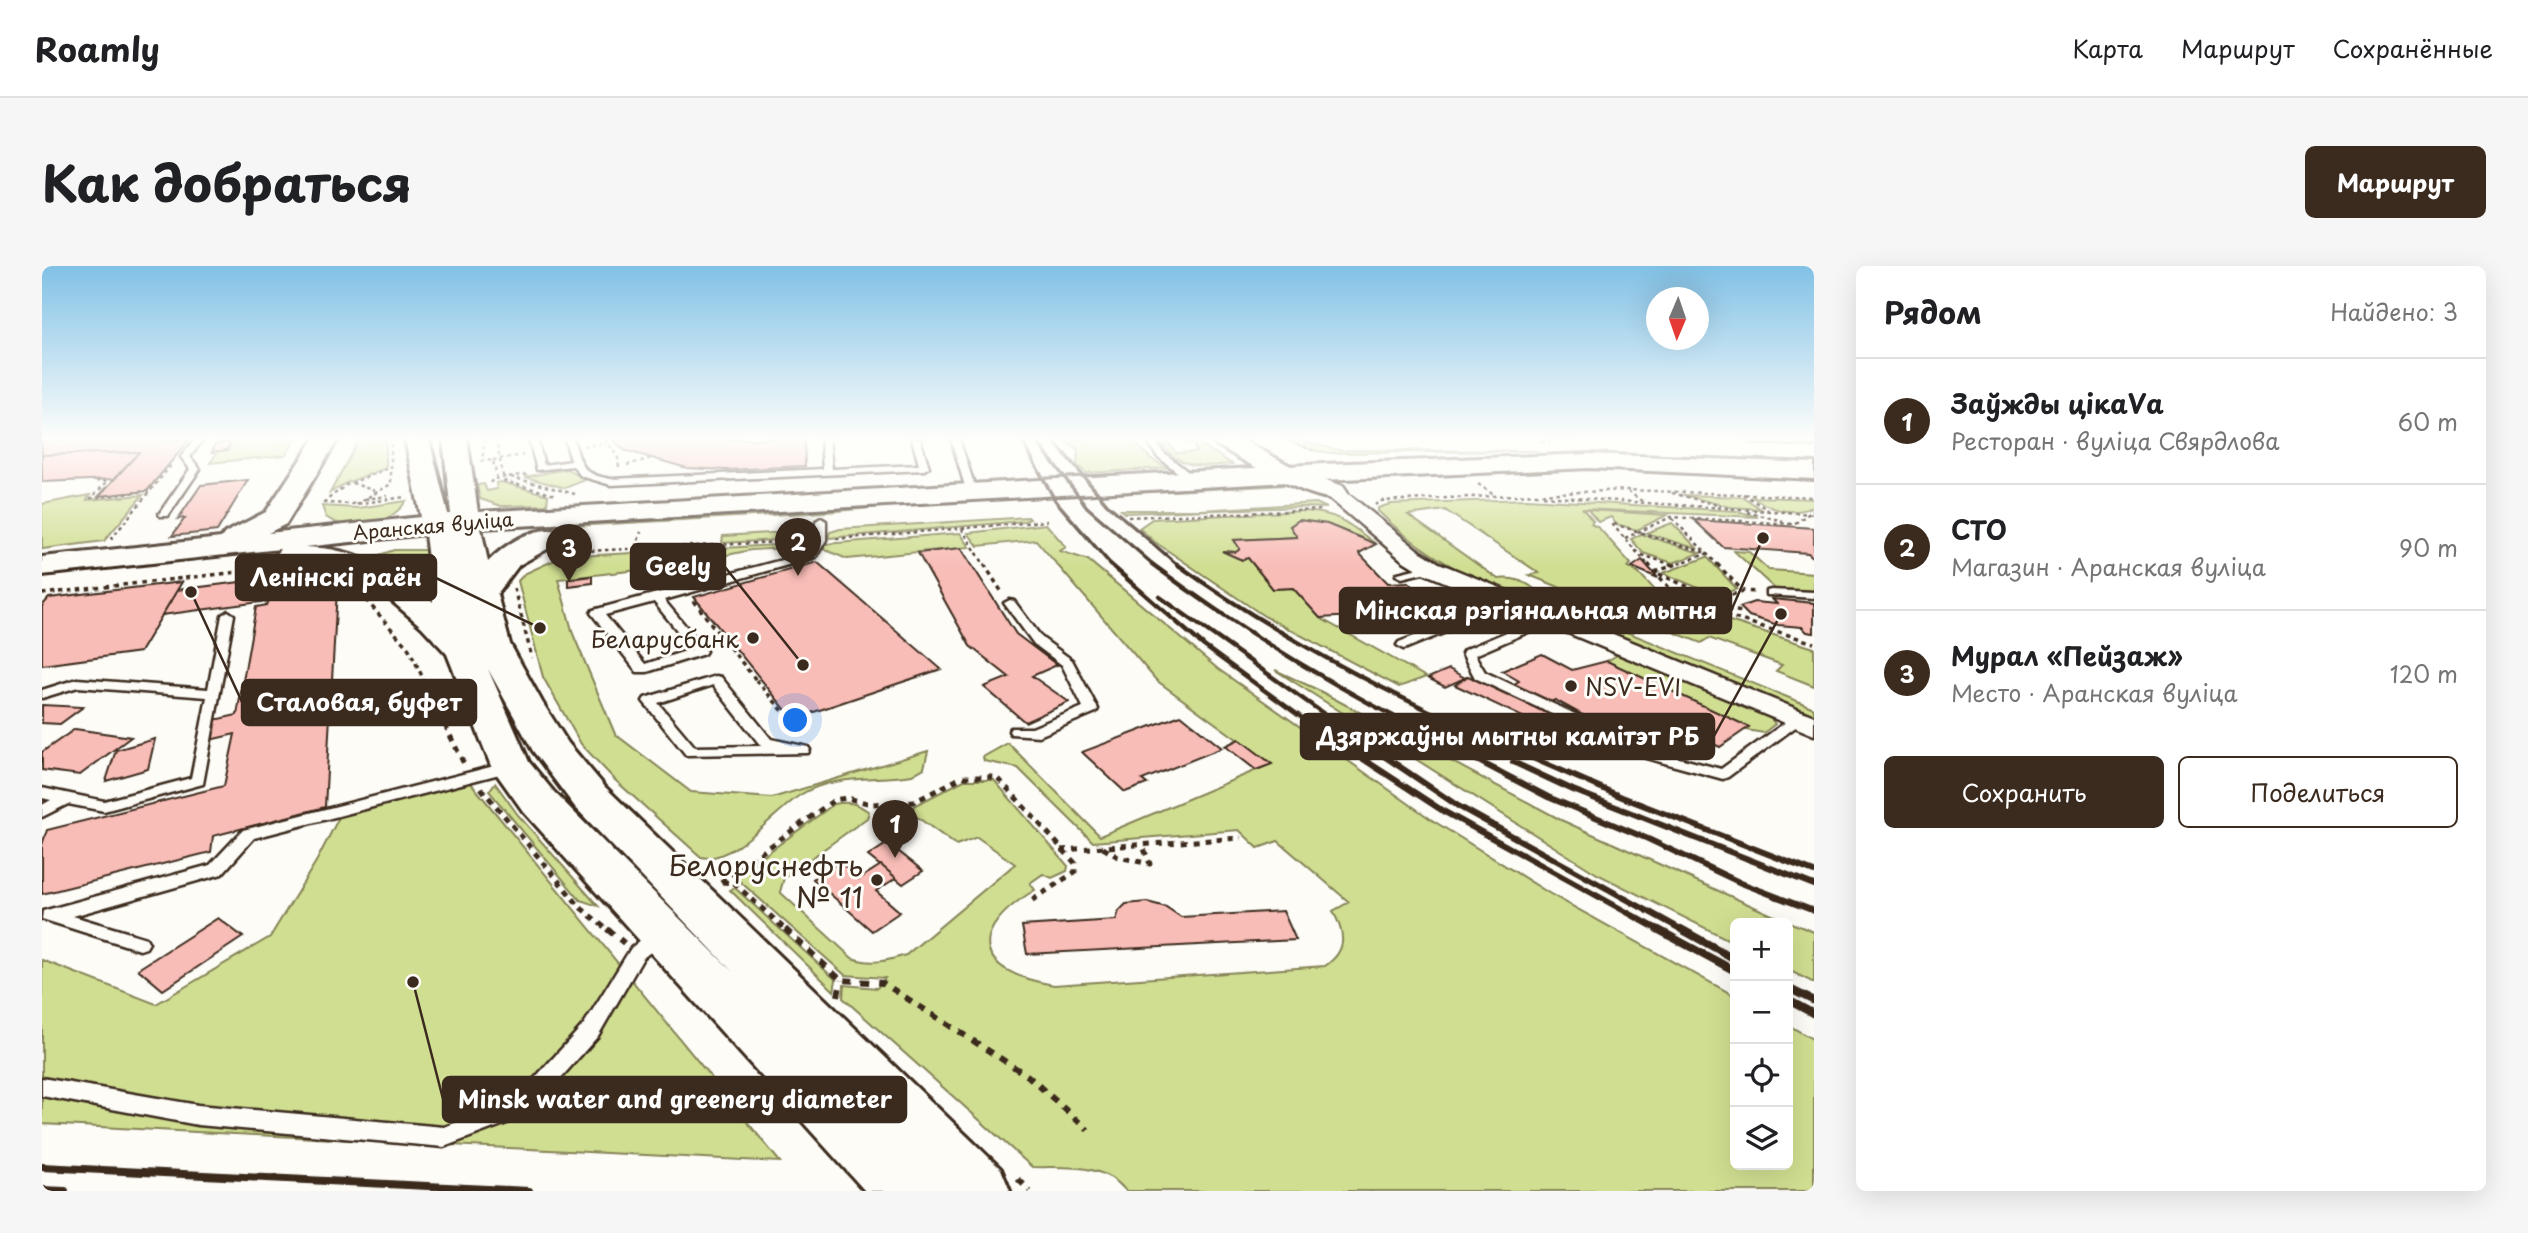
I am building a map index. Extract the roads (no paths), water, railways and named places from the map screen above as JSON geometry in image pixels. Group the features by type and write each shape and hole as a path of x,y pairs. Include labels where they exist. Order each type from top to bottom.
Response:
{"main road":[{"path":"203,548 240,537 276,518 299,482"},
{"path":"324,482 312,504 312,518 328,528 356,518"},
{"path":"434,482 480,595 493,644 523,702 553,751 590,797 685,890 979,1191"},
{"path":"454,482 449,603 463,651 511,766 538,801 906,1191"},
{"name":"Аранская вуліца","path":"42,566 203,548 356,518 554,544 820,534 1185,482"},
{"name":"Аранская вуліца","path":"42,580 281,560 453,532 971,511 1323,482"},
{"path":"1328,482 1486,490 1595,482"},
{"path":"1750,482 1814,484"},
{"path":"480,595 497,567 508,557 554,544"},
{"path":"281,560 317,556 354,564 420,606 463,651"}],"street":[{"path":"1325,482 1410,555 1431,568 1806,723"}],"lane":[{"path":"164,514 186,482"},
{"path":"965,482 971,511"},
{"path":"657,598 699,651 642,669 597,613 686,590 797,564 816,551 821,540 820,534"},
{"path":"1402,575 1431,568"},
{"path":"1771,593 1814,596"},
{"path":"1403,645 1533,610 1565,596"},
{"path":"1010,603 1038,641 1067,663 1091,709 1034,733 1016,731"},
{"path":"1533,610 1468,653 1480,675 1651,755 1723,774 1806,723"},
{"path":"42,793 104,806 198,781 228,615"},
{"path":"716,680 766,743 805,745 691,752 650,701 716,680"},
{"path":"42,694 76,683 214,693"},
{"path":"46,915 216,870 250,834 511,766"},
{"path":"42,812 66,798"},
{"path":"46,915 140,943"},
{"path":"42,1087 198,1115 444,1137 521,1108 591,1030 637,953 662,933"}],"railway":[{"path":"1045,482 1055,500 1111,565"},
{"path":"1068,482 1087,507 1155,566"},
{"path":"1089,482 1107,504 1179,566"},
{"path":"1152,564 1279,651 1412,726"},
{"path":"1177,564 1245,610 1315,652 1461,726"},
{"path":"1111,565 1204,646 1313,726"},
{"path":"1160,597 1341,726"},
{"path":"1311,725 1443,811 1661,931"},
{"path":"1338,725 1458,806 1684,931"},
{"path":"1409,725 1548,797 1648,839 1741,883 1814,911"},
{"path":"1457,725 1622,797 1814,872"},
{"path":"1513,762 1573,790 1814,885"},
{"path":"1657,929 1730,968"},
{"path":"1681,929 1730,956"},
{"path":"1793,990 1814,1001"},
{"path":"1793,1003 1814,1014"},
{"path":"42,1167 529,1191"},
{"path":"42,1190 65,1191"}],"place":[{"name":"Мінская рэгіянальная мытня","path":"1763,538"},
{"name":"СТО","path":"798,576"},
{"name":"Мурал «Пейзаж»","path":"569,582"},
{"name":"Сталовая, буфет","path":"191,592"},
{"name":"Дзяржаўны мытны камітэт РБ","path":"1781,614"},
{"name":"Ленінскі раён","path":"540,628"},
{"name":"Беларусбанк","path":"753,638"},
{"name":"Geely","path":"803,665"},
{"name":"NSV-EVI","path":"1571,686"},
{"name":"Заўжды цікаVа","path":"895,858"},
{"name":"Белоруснефть № 11","path":"877,880"},
{"name":"Minsk water and greenery diameter","path":"413,982"}]}
